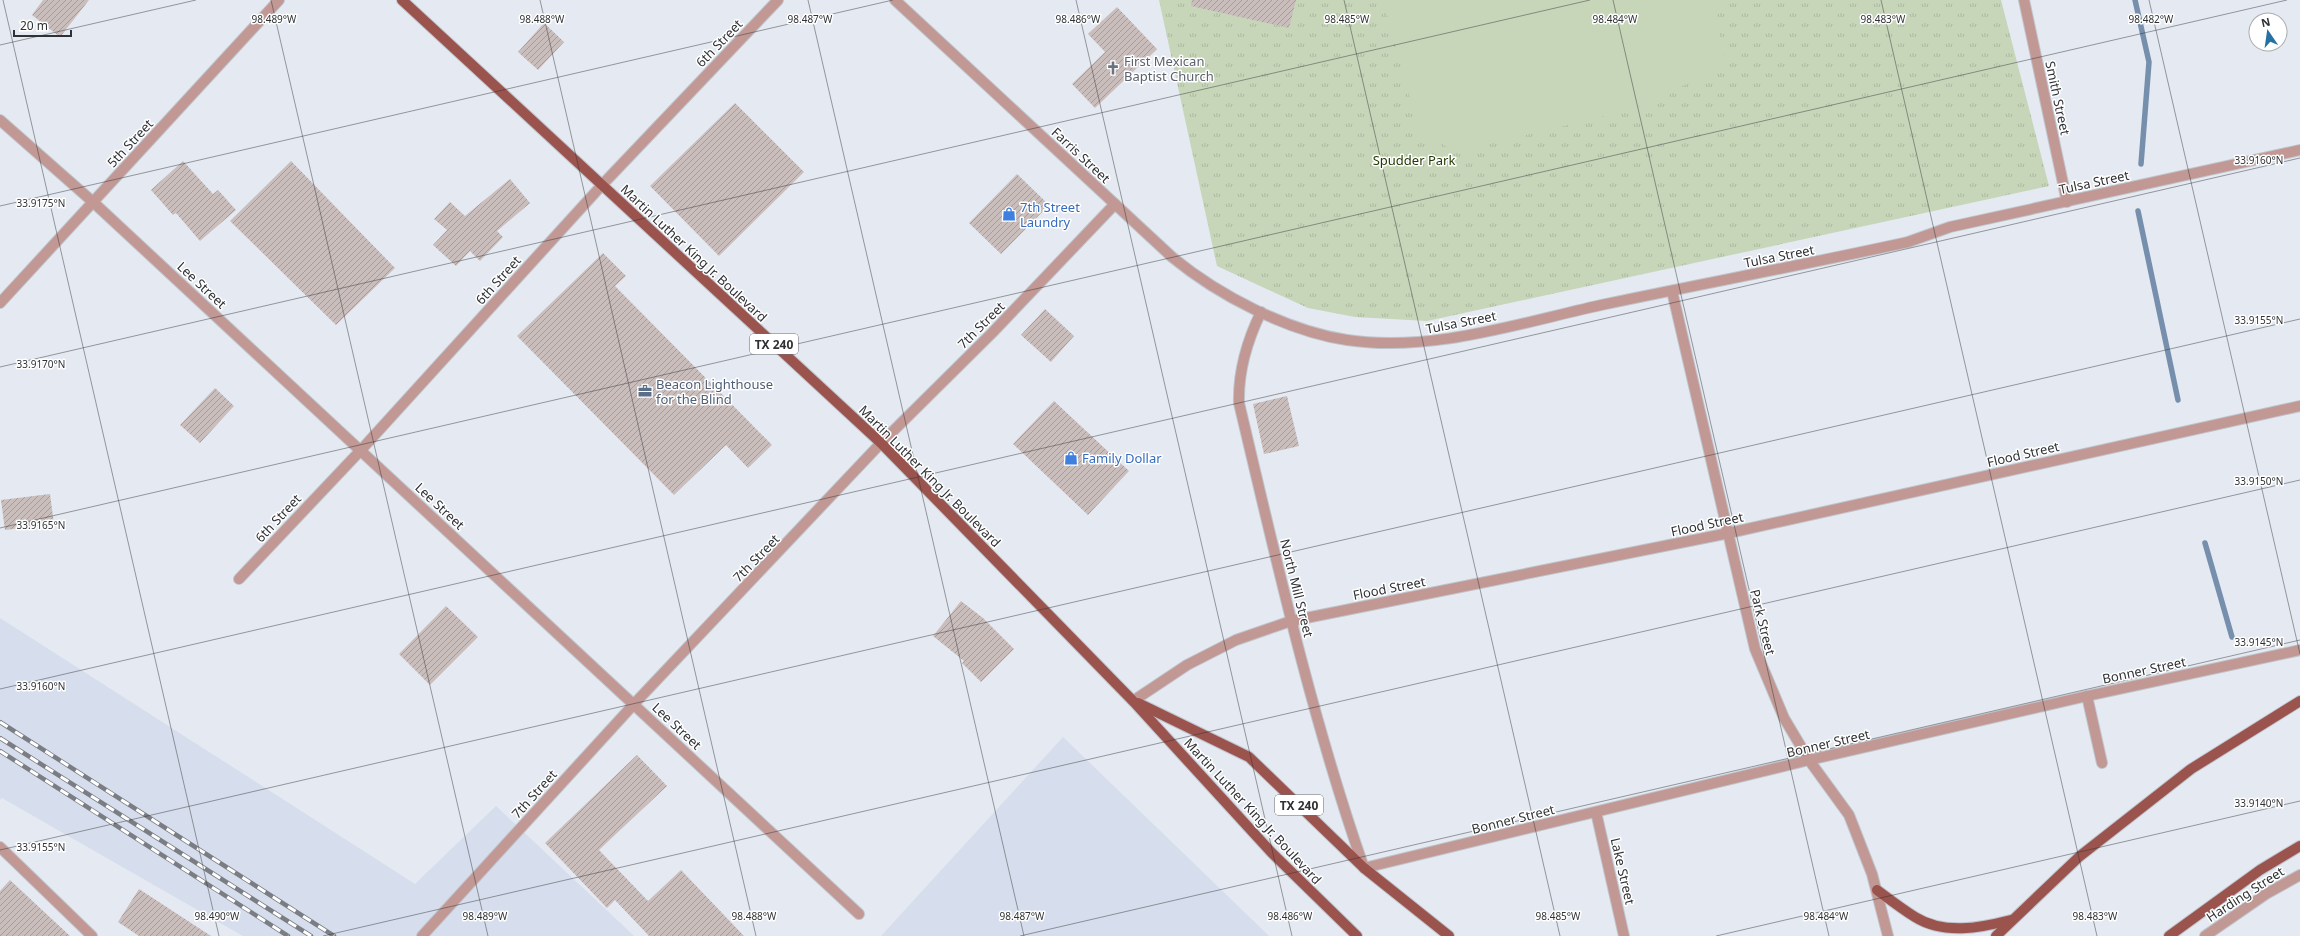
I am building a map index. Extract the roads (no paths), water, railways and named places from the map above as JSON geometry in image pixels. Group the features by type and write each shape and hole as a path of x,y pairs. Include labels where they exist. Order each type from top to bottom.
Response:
{"main road":[{"name":"Martin Luther King Jr. Boulevard","path":"402,0 881,443 1133,701 1271,852 1357,936"},
{"name":"Martin Luther King Jr. Boulevard","path":"1133,701 1249,757 1364,868 1449,936"},
{"path":"1996,936 2011,920 2080,856 2190,769 2300,701"},
{"path":"2169,936 2260,870 2300,846"},
{"path":"1877,890 1916,918 1943,928 1978,928 2011,920"}],"street":[{"name":"5th Street","path":"0,303 279,0"},
{"name":"6th Street","path":"239,579 361,450 602,185 778,0"},
{"name":"Farris Street","path":"895,0 1115,204 1198,278 1248,307 1261,312"},
{"name":"Smith Street","path":"2024,0 2067,202"},
{"name":"Lee Street","path":"0,120 93,202 859,914"},
{"name":"Tulsa Street","path":"1261,312 1314,332 1348,340 1419,343 1461,336 1908,242 1950,227 2300,150"},
{"name":"7th Street","path":"422,936 634,704 881,443 992,333 1115,204"},
{"name":"Park Street","path":"1672,291 1729,533 1749,629 1762,671 1777,706 1808,760 1849,815 1877,890 1888,936"},
{"name":"North Mill Street","path":"1261,312 1248,338 1238,387 1239,403 1291,621 1342,804 1364,868"},
{"name":"Flood Street","path":"1133,701 1187,665 1236,640 1291,621 1729,533 2300,406"},
{"name":"Bonner Street","path":"1364,868 1808,760 2087,696 2300,650"},
{"path":"2087,696 2102,763"},
{"name":"Lake Street","path":"1596,812 1624,936"},
{"path":"0,847 92,936"},
{"name":"Harding Street","path":"2205,936 2266,894 2300,875"}],"waterway":[{"path":"2135,0 2149,62 2141,164"},
{"path":"2138,211 2178,400"},
{"path":"2205,543 2232,637"}],"railway":[{"path":"0,722 334,936"},
{"path":"0,738 311,936"},
{"path":"0,751 288,936"}],"place":[{"name":"First Mexican Baptist Church","path":"1113,68"},
{"name":"7th Street Laundry","path":"1009,214"},
{"name":"Beacon Lighthouse for the Blind","path":"645,391"},
{"name":"Family Dollar","path":"1071,458"}],"park label":[{"name":"Spudder Park","path":"1414,160"}]}
